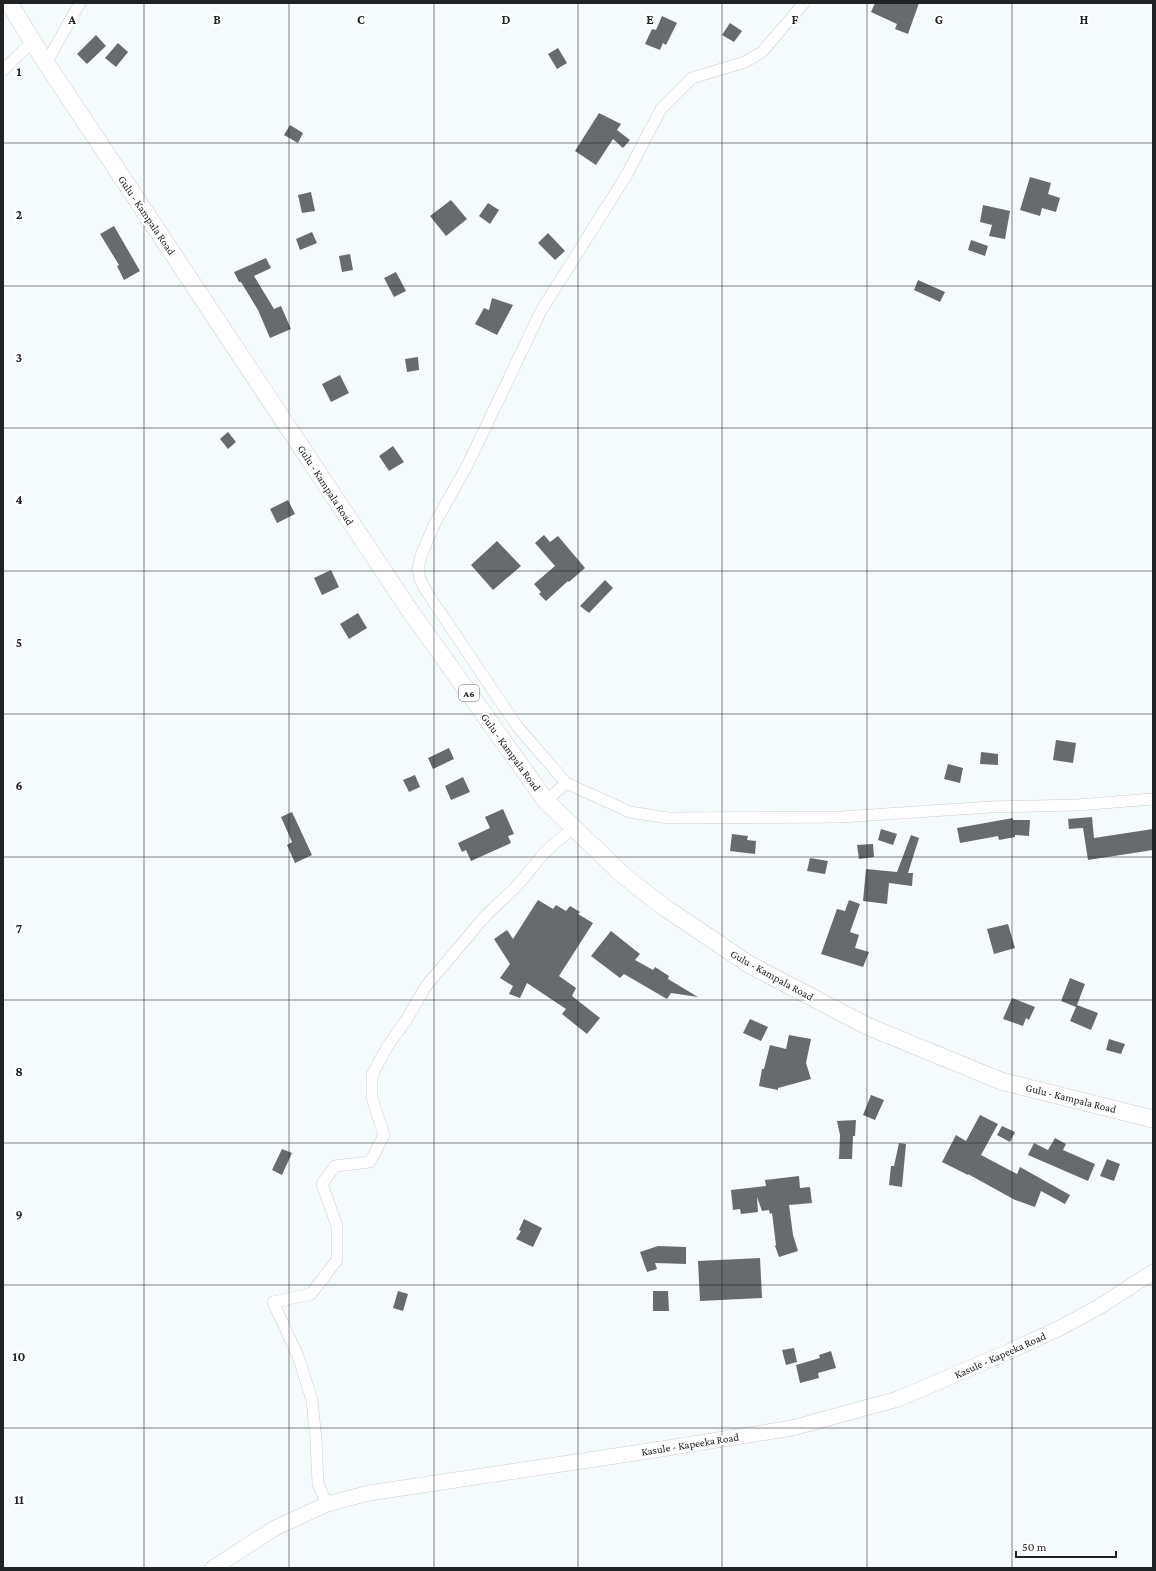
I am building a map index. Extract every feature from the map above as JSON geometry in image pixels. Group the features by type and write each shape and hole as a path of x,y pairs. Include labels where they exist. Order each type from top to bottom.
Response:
{"main road":[{"name":"Gulu - Kampala Road","path":"9,3 32,42 408,608 546,801 624,876 664,907 750,965 867,1026 1001,1081 1153,1119"}],"street":[{"path":"46,63 80,3"},
{"path":"804,3 762,52 745,62 692,78 661,109 626,176 541,311 467,466 436,521 422,553 418,568 420,579 426,591 517,726 566,783 630,812 668,818 840,817 992,807 1078,805 1153,799"},
{"path":"3,70 32,42"},
{"path":"546,801 566,783"},
{"path":"327,1504 318,1484 312,1400 298,1356 273,1302 311,1294 337,1260 337,1226 322,1184 335,1166 370,1162 384,1135 372,1098 372,1075 386,1047 407,1019 426,986 486,915 516,886 545,852 574,828"},
{"name":"Kasule - Kapeeka Road","path":"213,1568 275,1528 327,1504 369,1493 792,1428 898,1399 994,1359 1060,1328 1099,1307 1153,1272"}],"building":[{"path":"875,3 919,3 908,34 895,29 897,24 871,12"},
{"path":"662,16 677,23 666,45 663,43 660,50 645,44 652,29 656,30"},
{"path":"730,23 742,31 734,42 722,35"},
{"path":"96,35 106,46 87,64 77,54"},
{"path":"118,43 128,52 116,67 105,58"},
{"path":"558,48 567,63 557,69 548,54"},
{"path":"599,113 621,124 617,130 630,140 623,148 613,139 596,165 575,151"},
{"path":"290,125 303,133 298,143 284,135"},
{"path":"1030,177 1051,183 1048,194 1060,198 1056,212 1042,208 1040,216 1020,210"},
{"path":"311,192 315,211 302,213 298,195"},
{"path":"451,200 467,219 446,236 430,216"},
{"path":"488,203 499,210 490,224 479,216"},
{"path":"983,205 1010,211 1005,239 989,236 992,225 980,222"},
{"path":"114,226 140,271 124,280 117,266 119,265 100,234"},
{"path":"312,232 317,243 300,250 296,239"},
{"path":"548,233 565,251 555,260 538,243"},
{"path":"971,240 988,246 985,256 968,250"},
{"path":"350,254 353,270 342,272 339,256"},
{"path":"266,258 271,268 254,276 274,309 281,306 291,329 270,338 258,310 234,272"},
{"path":"396,272 406,291 394,297 384,278"},
{"path":"918,280 945,292 940,302 914,290"},
{"path":"492,298 513,305 497,335 475,324 484,308 489,310"},
{"path":"418,357 419,370 407,372 405,359"},
{"path":"340,375 349,393 331,402 322,384"},
{"path":"228,432 236,442 228,449 220,439"},
{"path":"393,446 404,462 389,471 379,456"},
{"path":"288,500 295,514 277,523 270,509"},
{"path":"544,535 550,542 558,536 585,568 546,601 539,594 541,592 534,584 555,566 535,543"},
{"path":"497,541 521,566 493,590 471,565"},
{"path":"331,570 339,587 322,595 314,578"},
{"path":"605,580 613,588 589,613 580,606"},
{"path":"358,613 367,628 349,639 340,624"},
{"path":"1056,740 1076,743 1073,763 1053,760"},
{"path":"449,748 454,759 433,769 428,758"},
{"path":"981,752 998,754 998,765 980,764"},
{"path":"948,764 963,768 960,783 944,779"},
{"path":"415,775 420,787 409,792 403,780"},
{"path":"463,777 470,792 451,800 445,786"},
{"path":"503,809 514,834 508,836 511,843 471,861 466,850 462,852 458,843 490,828 485,817"},
{"path":"292,812 312,855 295,863 287,845 292,842 281,817"},
{"path":"1092,817 1094,838 1153,829 1153,850 1088,860 1083,828 1069,829 1068,819"},
{"path":"1013,818 1013,820 1030,820 1029,836 1015,835 1015,837 999,840 998,836 960,843 957,828"},
{"path":"881,829 897,834 893,845 878,840"},
{"path":"732,834 748,836 747,840 756,841 755,854 730,851"},
{"path":"911,835 919,838 908,873 913,873 912,886 889,883 887,904 863,901 866,869 897,872"},
{"path":"873,844 874,857 859,859 857,845"},
{"path":"810,858 828,861 825,874 807,871"},
{"path":"538,900 553,909 556,905 566,911 570,906 580,912 578,914 593,923 559,976 576,988 572,996 600,1018 587,1034 562,1014 566,1009 527,983 520,998 509,994 513,986 500,978 510,964 494,939 507,930 513,939"},
{"path":"849,900 860,904 850,932 859,935 855,948 869,952 863,967 821,954 837,909 845,911"},
{"path":"1008,924 1015,948 994,954 987,929"},
{"path":"611,931 640,954 635,960 653,970 655,967 669,976 668,979 698,997 671,993 667,999 624,974 620,978 591,956"},
{"path":"1070,978 1085,984 1077,1005 1098,1013 1091,1030 1070,1021 1076,1007 1061,1001"},
{"path":"1012,998 1035,1007 1029,1020 1026,1018 1023,1026 1003,1019"},
{"path":"750,1019 768,1027 761,1041 743,1033"},
{"path":"789,1035 811,1039 806,1063 811,1079 778,1088 778,1090 759,1086 762,1069 764,1069 770,1045 786,1049"},
{"path":"1109,1039 1125,1044 1121,1054 1106,1050"},
{"path":"871,1095 884,1100 875,1120 863,1115"},
{"path":"980,1115 998,1124 981,1155 1017,1174 1020,1167 1070,1195 1065,1204 1041,1191 1035,1207 1015,1200 968,1174 942,1162 956,1135 966,1141"},
{"path":"856,1120 855,1136 853,1136 852,1159 839,1159 840,1135 837,1121"},
{"path":"1002,1126 1015,1132 1010,1142 997,1135"},
{"path":"1055,1138 1066,1144 1063,1150 1095,1164 1088,1181 1028,1155 1034,1143 1048,1150"},
{"path":"899,1143 906,1144 902,1187 889,1185 891,1166 894,1166"},
{"path":"282,1149 292,1153 282,1175 272,1170"},
{"path":"1107,1159 1120,1164 1114,1181 1100,1176"},
{"path":"799,1176 800,1188 810,1187 812,1203 789,1205 793,1235 798,1251 779,1257 775,1246 772,1213 770,1214 769,1210 762,1211 757,1197 758,1212 741,1214 740,1209 733,1210 731,1190 766,1186 765,1180"},
{"path":"524,1219 542,1228 533,1247 516,1239 521,1231 519,1230"},
{"path":"658,1246 686,1247 686,1264 655,1263 657,1269 647,1272 640,1252"},
{"path":"760,1258 762,1298 700,1301 698,1261"},
{"path":"398,1291 408,1294 403,1311 393,1308"},
{"path":"653,1291 668,1291 669,1311 653,1311"},
{"path":"794,1348 797,1362 786,1365 782,1350"},
{"path":"831,1351 836,1368 818,1373 819,1378 800,1383 796,1365 820,1358 819,1355"}]}
